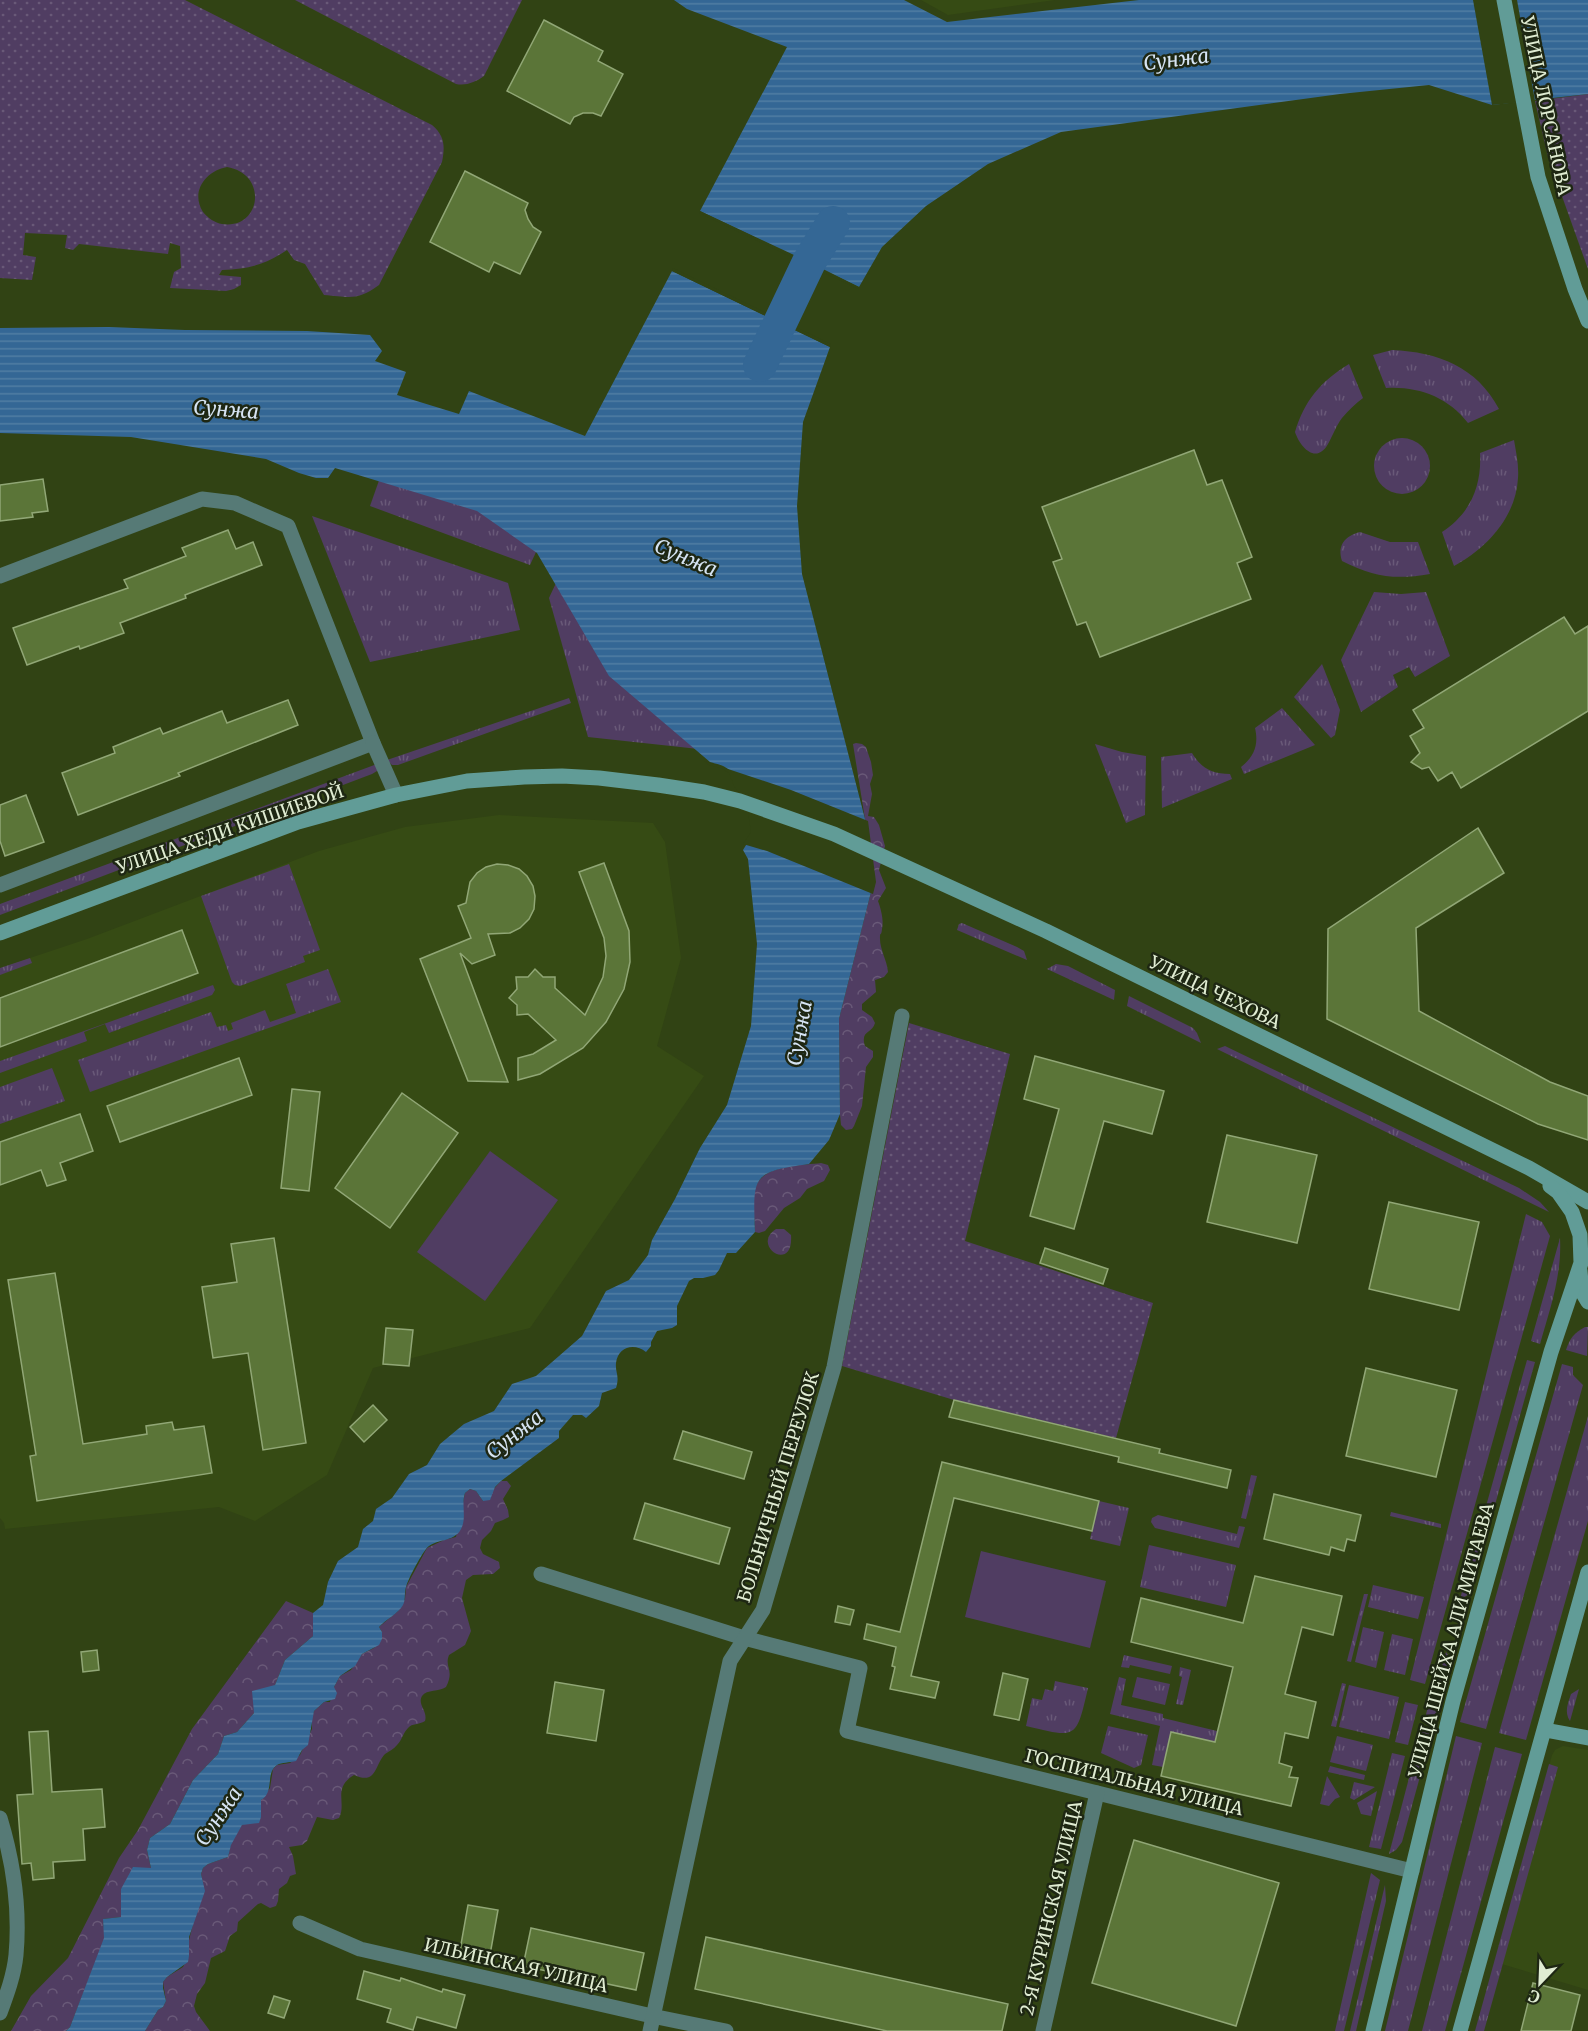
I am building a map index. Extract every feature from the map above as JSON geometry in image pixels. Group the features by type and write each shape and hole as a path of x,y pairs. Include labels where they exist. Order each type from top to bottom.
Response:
{"main road":[{"name":"УЛИЦА ЛОРСАНОВА","path":"1504,0 1538,177 1588,321"},
{"name":"УЛИЦА ХЕДИ КИШИЕВОЙ","path":"0,933 298,822 396,795 466,782 524,777 590,778 658,785"},
{"name":"УЛИЦА ЧЕХОВА","path":"658,785 704,792 740,801 834,834 1046,931 1529,1168"},
{"path":"1529,1168 1588,1202"},
{"path":"1529,1168 1558,1192 1572,1212 1585,1256 1580,1278 1582,1292 1588,1302"},
{"name":"УЛИЦА ШЕЙХА АЛИ МИТАЕВА","path":"1373,2031 1452,1701 1551,1352 1585,1256"},
{"path":"1460,2031 1588,1572"},
{"path":"1545,1730 1588,1738"}],"street":[{"path":"0,576 202,499 235,503 288,526 373,743 396,795"},
{"path":"0,885 373,743"},
{"name":"БОЛЬНИЧНЫЙ ПЕРЕУЛОК","path":"651,2024 730,1661 763,1610 834,1367 902,1016"},
{"path":"541,1574 744,1638"},
{"name":"ГОСПИТАЛЬНАЯ УЛИЦА","path":"744,1638 860,1668 847,1731 1412,1871"},
{"name":"2-Я КУРИНСКАЯ УЛИЦА","path":"1043,2031 1097,1793"},
{"path":"0,1818 16,1889 16,1955 11,1981 0,2013"},
{"name":"ИЛЬИНСКАЯ УЛИЦА","path":"300,1923 360,1949 651,2024 726,2031"}],"shaded area":[{"path":"921,0 1055,0 948,15"},
{"path":"499,815 653,823 665,842 681,958 657,1046 704,1076 530,1328 373,1368 327,1475 255,1521 219,1507 5,1529 0,1518 0,968 87,939 319,851 405,827"},
{"path":"1563,1746 1588,1750 1588,1990 1495,1962 1552,1755 1555,1750"}],"green space":[{"path":"0,0 185,0 432,125 442,138 444,147 442,162 379,285 359,296 324,295 305,264 294,260 287,250 256,265 222,270 219,275 241,277 241,285 234,289 226,291 170,288 174,272 181,268 180,246 170,243 168,254 79,244 73,250 65,248 67,235 25,233 23,255 36,257 32,280 0,278","holes":["227,167 240,172 249,180 254,190 255,200 252,210 245,219 235,224 222,224 214,221 203,212 199,204 198,197 202,183 219,169"]},
{"path":"295,0 522,0 484,76 471,83 456,84"},
{"path":"1588,94 1588,269 1548,157 1535,101"},
{"path":"1392,350 1409,351 1440,358 1468,372 1490,394 1499,409 1468,423 1451,406 1432,395 1410,389 1386,388 1373,355"},
{"path":"1349,364 1363,398 1342,418 1323,450 1318,453 1309,452 1304,448 1295,432 1303,411 1322,385"},
{"path":"643,397 717,751 588,737 549,598"},
{"path":"406,404 580,457 530,565 370,506"},
{"path":"1396,438 1408,438 1418,442 1426,450 1430,466 1426,482 1418,490 1408,494 1396,494 1386,490 1378,482 1374,472 1374,460 1378,450 1386,442"},
{"path":"1514,440 1518,473 1512,506 1498,530 1488,541 1454,566 1442,532 1460,517 1472,498 1479,477 1480,453"},
{"path":"312,516 508,583 520,630 370,662"},
{"path":"1360,532 1390,542 1418,542 1430,574 1406,577 1385,576 1364,571 1342,561 1341,550 1344,542 1350,536"},
{"path":"1374,592 1401,594 1426,592 1450,656 1415,677 1409,667 1393,675 1398,687 1361,712 1341,660"},
{"path":"1322,664 1340,710 1335,735 1331,738 1294,697"},
{"path":"569,698 571,703 398,765 392,765 387,760"},
{"path":"1282,708 1315,745 1244,774 1241,767 1252,755 1256,745 1255,728"},
{"path":"853,744 866,747 871,762 872,794 868,816 874,817 879,825 885,846 879,870 886,888 878,901 883,922 880,943 888,972 884,977 875,980 876,992 862,1004 862,1010 872,1017 875,1023 864,1037 865,1046 873,1051 873,1057 866,1067 862,1106 852,1129 846,1130 841,1125 840,1114 839,1019 873,884"},
{"path":"1095,744 1146,756 1145,815 1126,823"},
{"path":"1192,753 1199,763 1208,769 1230,774 1232,779 1162,808 1161,757"},
{"path":"377,764 377,771 372,774 0,915 0,904"},
{"path":"289,864 320,950 303,956 305,962 240,986 235,985 201,896"},
{"path":"962,923 1017,947 1024,951 1027,960 957,930 959,924"},
{"path":"30,958 32,963 0,975 0,968"},
{"path":"1056,964 1068,966 1115,990 1114,1000 1047,969"},
{"path":"328,969 341,1002 90,1092 78,1060 211,1012 217,1027 226,1025 228,1031 233,1029 231,1023 265,1010 270,1022 296,1013 286,984"},
{"path":"213,985 215,990 212,995 109,1033 105,1024 84,1032 87,1041 0,1073 0,1061"},
{"path":"1129,996 1193,1028 1201,1043 1127,1006"},
{"path":"909,1023 1010,1054 965,1241 1153,1303 1116,1438 954,1400 842,1366"},
{"path":"1225,1046 1519,1188 1540,1202 1549,1212 1217,1049"},
{"path":"52,1068 65,1101 0,1124 0,1087"},
{"path":"490,1151 558,1200 485,1301 417,1252"},
{"path":"821,1163 828,1165 830,1170 824,1181 807,1189 800,1198 784,1208 765,1231 755,1232 754,1194 757,1184 763,1177 780,1168"},
{"path":"1526,1214 1542,1222 1550,1236 1425,1684 1410,1680"},
{"path":"776,1229 784,1229 791,1235 790,1247 786,1253 781,1255 770,1249 768,1243 769,1236"},
{"path":"1560,1238 1557,1279 1540,1344 1531,1341"},
{"path":"1588,1327 1587,1356 1566,1350 1573,1336"},
{"path":"1527,1360 1535,1362 1470,1594 1460,1599"},
{"path":"1562,1364 1573,1367 1573,1375 1583,1385 1486,1729 1460,1722"},
{"path":"1588,1416 1588,1521 1526,1740 1499,1733"},
{"path":"1251,1475 1257,1476 1246,1519 1241,1518"},
{"path":"501,1481 507,1481 511,1486 503,1499 509,1517 495,1523 482,1540 480,1548 483,1554 499,1562 500,1568 493,1574 473,1575 466,1580 462,1598 471,1631 465,1645 449,1655 450,1676 446,1687 427,1692 422,1696 425,1721 408,1728 396,1746 381,1759 371,1776 367,1778 354,1775 347,1780 342,1790 342,1807 339,1818 333,1820 317,1817 307,1841 302,1845 289,1847 296,1874 290,1876 287,1883 279,1889 276,1906 270,1908 261,1903 258,1904 238,1922 237,1931 230,1936 225,1951 211,1958 205,1983 197,1994 194,2006 210,2031 145,2031 166,2001 163,1982 183,1967 189,1956 188,1944 203,1885 201,1874 203,1868 228,1857 232,1840 239,1827 261,1817 261,1800 270,1788 273,1769 277,1765 290,1763 300,1755 312,1729 314,1711 324,1702 330,1702 340,1676 351,1670 362,1654 374,1648 382,1639 379,1627 398,1611 405,1599 406,1587 427,1548 456,1537 465,1493 470,1489 476,1491 483,1501"},
{"path":"1099,1501 1129,1508 1120,1546 1090,1539"},
{"path":"1391,1512 1441,1524 1441,1528 1390,1516"},
{"path":"1158,1515 1237,1534 1239,1526 1245,1527 1239,1548 1155,1528 1151,1522 1152,1518"},
{"path":"1149,1545 1236,1565 1226,1607 1140,1587"},
{"path":"981,1551 1106,1581 1090,1648 965,1617"},
{"path":"1373,1585 1424,1597 1418,1619 1368,1607"},
{"path":"1364,1594 1368,1594 1351,1662 1347,1661"},
{"path":"286,1601 313,1613 313,1636 285,1660 275,1685 254,1713 237,1732 224,1736 218,1754 193,1780 170,1824 150,1838 147,1850 151,1868 121,1889 121,1917 103,1919 105,1938 70,2027 66,2031 11,2031 31,1996 68,1958 119,1858 138,1830 192,1729"},
{"path":"1363,1627 1384,1632 1376,1668 1355,1662"},
{"path":"1392,1634 1413,1639 1405,1675 1384,1670"},
{"path":"1446,1652 1452,1661 1444,1689 1436,1686"},
{"path":"1124,1655 1172,1666 1170,1674 1130,1665 1129,1668 1121,1667"},
{"path":"1180,1667 1191,1670 1183,1705 1176,1704 1182,1677 1179,1676"},
{"path":"1119,1677 1126,1679 1121,1705 1163,1714 1163,1718 1217,1731 1215,1742 1171,1732 1163,1767 1152,1765 1160,1726 1110,1714"},
{"path":"1137,1677 1170,1684 1165,1705 1132,1697"},
{"path":"1055,1681 1088,1688 1077,1726 1065,1733 1026,1726 1032,1698 1042,1700 1045,1689 1053,1691"},
{"path":"1342,1683 1346,1684 1336,1727 1331,1726"},
{"path":"1349,1685 1399,1697 1389,1739 1339,1727"},
{"path":"1579,1689 1570,1721 1567,1714 1568,1704 1571,1694"},
{"path":"1405,1702 1418,1705 1408,1745 1395,1742"},
{"path":"1428,1706 1439,1709 1435,1722 1425,1719"},
{"path":"1108,1726 1148,1735 1141,1765 1134,1768 1101,1753"},
{"path":"1422,1730 1432,1733 1427,1752 1418,1749"},
{"path":"1337,1736 1373,1745 1366,1771 1330,1762"},
{"path":"1456,1736 1482,1743 1408,2031 1385,2031"},
{"path":"1495,1747 1522,1754 1445,2031 1422,2031"},
{"path":"1392,1753 1405,1756 1381,1849 1369,1847"},
{"path":"1414,1759 1424,1762 1402,1842 1396,1850 1389,1854"},
{"path":"1549,1764 1558,1767 1484,2031 1475,2031"},
{"path":"1330,1766 1365,1775 1364,1780 1328,1772"},
{"path":"1327,1776 1340,1797 1329,1806 1320,1804"},
{"path":"1354,1782 1375,1787 1354,1800 1350,1798"},
{"path":"1377,1791 1371,1816 1361,1814 1357,1803"},
{"path":"1371,1873 1380,1880 1344,2031 1335,2031"},
{"path":"1385,1885 1386,1901 1356,2031 1350,2031"}],"water":[{"name":"Сунжа","path":"674,0 904,0 947,22 1139,0 1588,0 1588,94 1492,105 1429,85 1340,94 1061,132 988,164 926,206 882,247 859,287 700,211 787,47 687,9"},
{"name":"Сунжа","path":"672,271 830,347 803,422 797,506 802,574 865,819 873,884 839,1019 840,1114 829,1140 809,1164 776,1170 766,1174 760,1180 754,1199 755,1232 736,1253 727,1253 715,1275 689,1281 677,1306 677,1325 657,1331 646,1352 632,1347 620,1353 616,1363 618,1380 616,1388 602,1393 599,1406 586,1418 582,1415 573,1415 559,1431 559,1438 501,1481 495,1487 490,1500 483,1501 476,1491 470,1489 465,1493 464,1520 461,1529 449,1539 434,1543 426,1549 407,1583 403,1605 379,1627 382,1639 379,1645 362,1654 355,1666 340,1676 334,1687 337,1693 335,1699 324,1702 314,1711 308,1745 296,1761 279,1764 273,1768 268,1792 261,1800 259,1823 242,1825 231,1845 228,1857 203,1868 201,1874 205,1891 189,1937 188,1962 163,1982 166,2001 145,2031 66,2031 70,2027 104,1938 103,1919 121,1917 121,1889 133,1867 151,1868 147,1850 150,1838 170,1824 193,1780 218,1754 224,1736 237,1732 254,1713 252,1691 275,1685 285,1660 313,1636 313,1613 323,1605 328,1582 338,1561 358,1547 363,1529 373,1521 376,1509 392,1498 409,1474 427,1465 440,1444 464,1424 494,1411 512,1384 536,1376 582,1336 606,1291 629,1280 648,1255 652,1240 700,1148 727,1105 751,1026 757,944 748,859 743,850 754,832 744,799 728,769 710,762 609,676 537,553 477,511 335,468 328,478 316,478 266,459 131,437 0,433 0,328 109,327 307,331 370,335 382,351 375,361 406,372 397,395 459,414 469,391 585,436"}],"pier":[{"path":"1473,0 1517,0 1535,101 1492,105"},
{"path":"700,211 859,287 858,289 699,213"},
{"path":"673,268 831,344 830,347 672,271"},
{"path":"704,761 791,790 868,821 876,882 873,894 767,851 743,844 751,832 747,806 734,786 729,773"}],"building":[{"path":"544,20 603,51 598,61 623,74 601,116 583,113 574,117 570,124 507,91"},
{"path":"465,171 528,203 525,210 528,219 533,227 541,232 520,274 494,262 489,272 430,242"},
{"path":"1194,450 1207,485 1222,480 1252,557 1237,563 1251,599 1100,657 1086,622 1077,625 1053,562 1062,559 1042,507"},
{"path":"43,479 48,511 32,513 33,517 0,521 0,485"},
{"path":"228,530 236,549 253,542 262,565 185,595 186,598 120,623 124,633 27,665 13,628 128,588 124,580 186,556 182,548"},
{"path":"1564,617 1575,634 1588,626 1588,711 1461,788 1452,772 1438,781 1429,767 1422,769 1411,762 1420,753 1410,736 1424,728 1413,710"},
{"path":"288,700 298,725 178,773 180,776 78,815 62,773 115,753 113,747 160,728 163,734 222,711 227,723"},
{"path":"26,795 44,842 5,856 0,841 0,805"},
{"path":"1478,828 1504,873 1416,928 1419,1011 1550,1082 1588,1096 1588,1140 1538,1124 1327,1019 1328,929"},
{"path":"604,863 629,931 630,962 624,989 606,1022 583,1048 540,1074 518,1080 518,1058 533,1054 556,1040 528,1014 517,1015 517,1005 509,998 517,989 516,977 528,977 535,969 543,977 555,977 555,988 585,1015 603,977 606,956 604,938 579,872"},
{"path":"497,864 519,869 527,876 533,886 534,909 529,919 520,928 510,933 488,934 495,955 472,964 460,953 508,1082 468,1081 420,959 471,938 458,906 466,903 470,882 477,873"},
{"path":"182,930 198,973 0,1047 0,998"},
{"path":"1035,1056 1164,1091 1152,1134 1104,1121 1074,1229 1030,1216 1059,1109 1024,1099"},
{"path":"239,1058 252,1095 120,1142 107,1106"},
{"path":"292,1089 320,1092 309,1191 281,1188"},
{"path":"402,1093 458,1133 390,1228 335,1188"},
{"path":"80,1114 93,1151 60,1163 66,1180 47,1186 41,1170 0,1185 0,1142"},
{"path":"1227,1135 1317,1155 1297,1243 1207,1222"},
{"path":"1389,1202 1479,1222 1459,1310 1369,1289"},
{"path":"274,1238 306,1443 263,1450 248,1353 213,1358 202,1287 237,1282 231,1244"},
{"path":"1045,1248 1108,1269 1103,1284 1040,1263"},
{"path":"55,1273 83,1444 147,1434 146,1426 172,1422 174,1430 204,1426 212,1473 37,1501 30,1456 36,1455 8,1280"},
{"path":"386,1328 413,1330 409,1366 383,1364"},
{"path":"1366,1368 1457,1390 1436,1477 1346,1456"},
{"path":"954,1400 1160,1449 1159,1453 1231,1470 1227,1488 1118,1462 1119,1457 949,1417"},
{"path":"373,1405 387,1420 364,1442 350,1427"},
{"path":"683,1431 752,1452 744,1479 674,1459"},
{"path":"942,1462 1099,1501 1092,1531 954,1498 911,1676 939,1682 935,1698 890,1689 895,1667 892,1666 896,1647 864,1639 867,1624 900,1632"},
{"path":"1274,1494 1361,1515 1355,1541 1347,1539 1344,1551 1331,1547 1329,1555 1264,1539"},
{"path":"645,1503 730,1528 719,1564 634,1539"},
{"path":"1255,1576 1342,1596 1333,1635 1302,1627 1285,1694 1316,1702 1308,1738 1285,1733 1279,1763 1292,1767 1289,1777 1298,1778 1291,1806 1161,1776 1171,1732 1215,1742 1233,1667 1131,1642 1141,1598 1243,1623"},
{"path":"838,1606 854,1610 850,1625 835,1622"},
{"path":"97,1650 99,1670 83,1672 81,1652"},
{"path":"1003,1673 1028,1679 1019,1720 994,1715"},
{"path":"555,1682 604,1690 596,1741 547,1733"},
{"path":"48,1731 52,1792 102,1789 105,1827 83,1829 85,1860 53,1862 54,1878 33,1880 31,1863 22,1864 17,1795 33,1794 29,1732"},
{"path":"1134,1840 1279,1883 1236,2026 1092,1983"},
{"path":"468,1905 498,1910 490,1955 460,1950"},
{"path":"531,1928 644,1953 636,1990 523,1966"},
{"path":"706,1937 1008,2004 1002,2031 887,2031 695,1989"},
{"path":"364,1971 400,1981 401,1978 442,1992 443,1989 465,1995 456,2028 417,2017 413,2030 387,2022 391,2009 357,1999"},
{"path":"1533,1983 1580,1995 1571,2031 1521,2031"},
{"path":"274,1996 290,2001 284,2018 268,2013"}],"waterway":[{"path":"760,365 809,262 833,223"}]}
